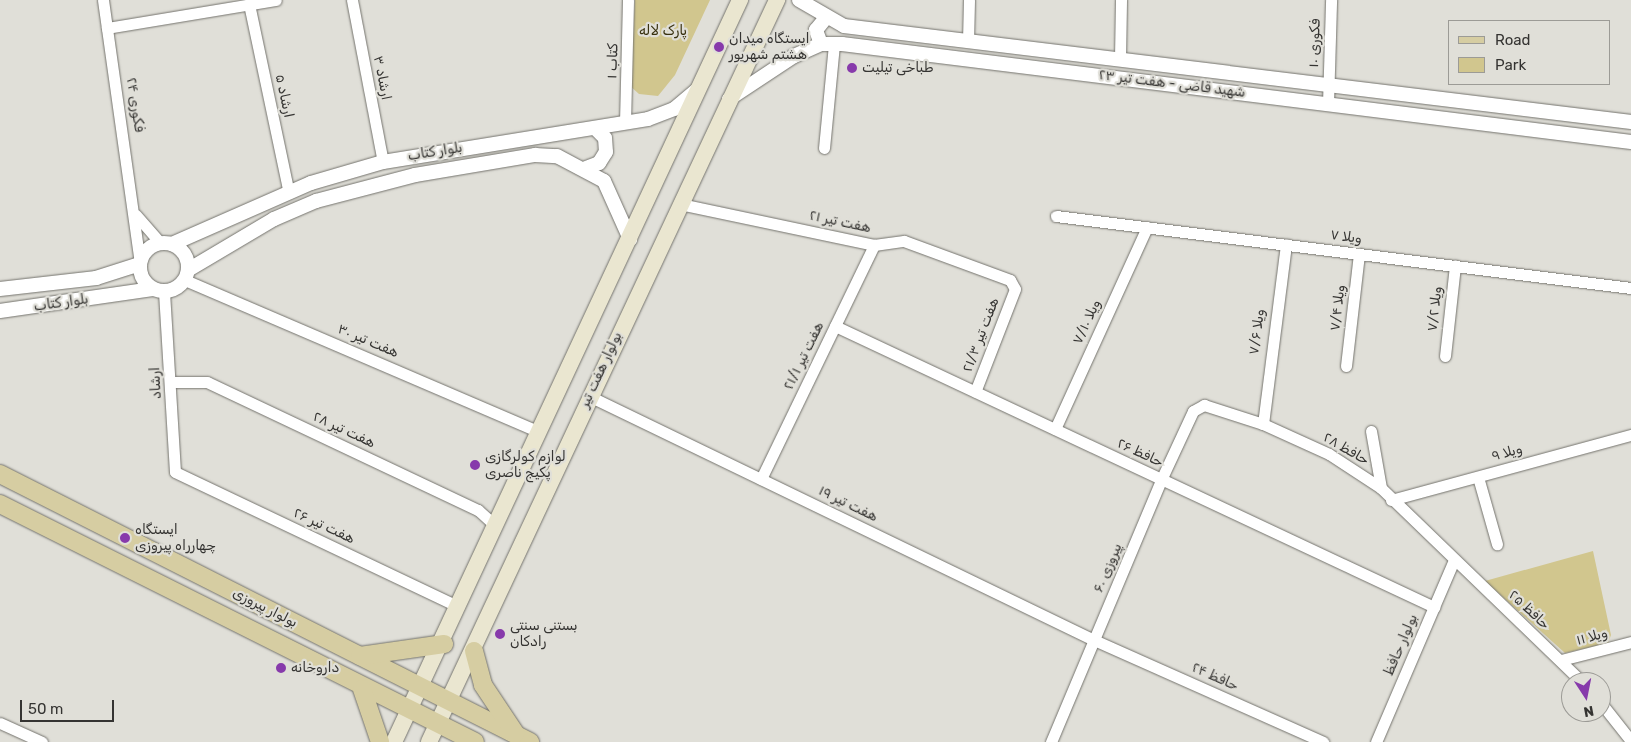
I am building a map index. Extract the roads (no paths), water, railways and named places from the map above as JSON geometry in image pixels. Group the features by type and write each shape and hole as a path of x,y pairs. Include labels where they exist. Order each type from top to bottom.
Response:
{"main road":[{"path":"394,742 444,644 539,432 702,86 740,0"},
{"name":"بولوار هفت تیر","path":"429,742 474,651 589,396 777,0"},
{"name":"بولوار پیروزی","path":"0,474 524,739"},
{"name":"بولوار پیروزی","path":"0,504 362,688 476,742"},
{"path":"359,656 444,644"},
{"path":"474,651 483,685 524,739"},
{"path":"362,688 380,742"}],"street":[{"name":"فکوری ۲۴","path":"102,0 136,215 140,264"},
{"path":"107,28 276,0"},
{"name":"ارشاد ۳","path":"352,0 383,162"},
{"name":"کتاب ۱","path":"625,123 628,0"},
{"name":"شهید قاضی - هفت تیر ۲۳","path":"799,0 825,19 844,26 1120,58 1328,86 1631,122"},
{"path":"968,41 969,0"},
{"path":"1120,58 1121,0"},
{"name":"فکوری ۱۰","path":"1328,104 1331,0"},
{"name":"ارشاد ۵","path":"249,4 289,193"},
{"path":"824,148 827,44 816,30 825,19"},
{"path":"729,99 779,65 827,44"},
{"name":"شهید قاضی - هفت تیر ۲۳","path":"827,44 1631,142"},
{"name":"بلوار کتاب","path":"166,244 289,193 383,162 625,123 674,109 702,86"},
{"path":"586,168 599,164 606,152 605,138 596,128"},
{"name":"بلوار کتاب","path":"187,275 274,218 316,201 415,175 535,156 556,156 586,168 604,181 630,239"},
{"name":"هفت تیر ۲۱","path":"680,204 874,245 904,241 1010,280 1015,288"},
{"path":"136,215 166,244 181,250 187,275 158,290 140,274 140,264 149,248 166,244"},
{"name":"ویلا ۷","path":"1056,216 1631,288"},
{"name":"ویلا ۷/۱۰","path":"1055,429 1148,227"},
{"name":"ویلا ۷/۶","path":"1263,424 1286,244"},
{"name":"هفت تیر ۲۱/۱","path":"761,479 874,245"},
{"name":"ویلا ۷/۴","path":"1346,366 1360,254"},
{"name":"بلوار کتاب","path":"0,289 96,278 140,264"},
{"name":"ویلا ۷/۲","path":"1445,356 1456,266"},
{"name":"هفت تیر ۳۰","path":"187,275 539,432"},
{"name":"هفت تیر ۲۱/۳","path":"975,392 1015,288"},
{"name":"بلوار کتاب","path":"0,311 158,290"},
{"name":"ارشاد","path":"158,290 172,382 175,472"},
{"name":"حافظ ۲۶","path":"834,326 1434,607"},
{"name":"هفت تیر ۲۸","path":"172,382 208,382 478,510 496,526"},
{"name":"هفت تیر ۱۹","path":"589,396 1094,640"},
{"name":"حافظ ۲۸","path":"1197,407 1204,405 1263,424 1328,454 1381,488 1391,500 1454,560"},
{"name":"پیروزی ۶۰","path":"1051,742 1161,480 1197,407"},
{"path":"1371,431 1381,488"},
{"name":"ویلا ۹","path":"1391,500 1631,435"},
{"name":"هفت تیر ۲۶","path":"175,472 459,607"},
{"path":"1478,477 1496,544"},
{"name":"بولوار حافظ","path":"1376,742 1454,560"},
{"name":"حافظ ۲۵","path":"1454,560 1572,672"},
{"name":"حافظ ۲۴","path":"1094,640 1323,742"},
{"name":"ویلا ۱۱","path":"1561,660 1631,642"},
{"path":"1611,716 1631,741"},
{"path":"0,722 42,742"}],"place":[{"name":"ایستگاه میدان هشتم شهریور","path":"719,47"},
{"name":"طباخی تیلیت","path":"852,68"},
{"name":"لوازم کولرگازی پکیج ناصری","path":"475,465"},
{"name":"ایستگاه چهارراه پیروزی","path":"125,538"},
{"name":"بستنی سنتی رادکان","path":"500,634"},
{"name":"داروخانه","path":"281,668"}],"park label":[{"name":"پارک لاله","path":"663,31"}]}
